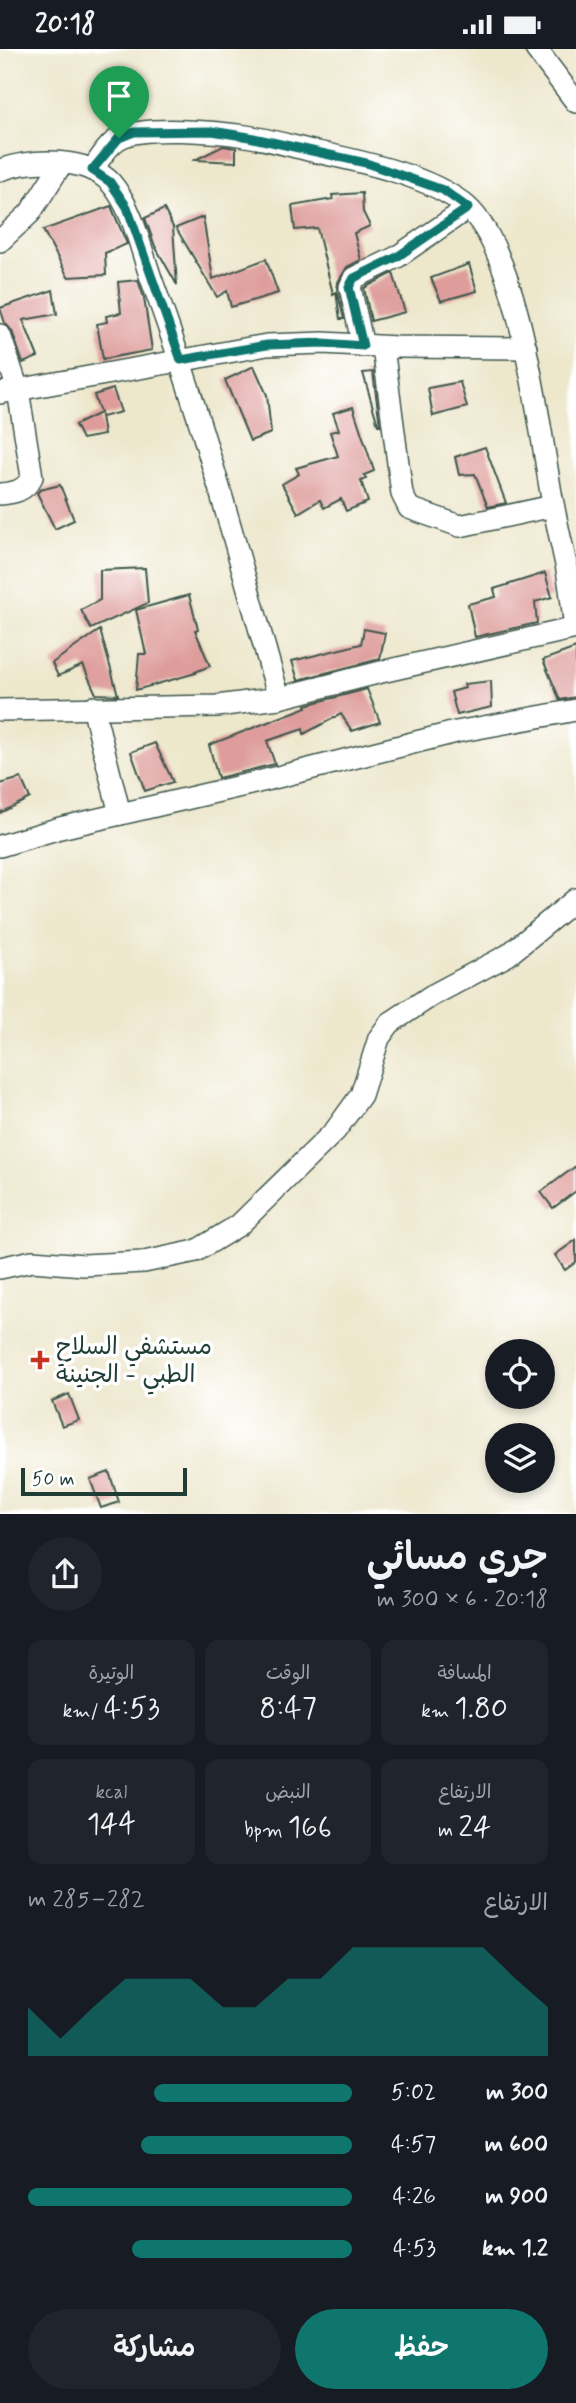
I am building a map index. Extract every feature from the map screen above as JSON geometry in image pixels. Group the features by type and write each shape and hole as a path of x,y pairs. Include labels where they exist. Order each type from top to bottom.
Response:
{"street":[{"path":"536,49 576,102"},
{"path":"0,710 93,706 217,706 279,698 576,628 526,348 494,247 468,208 443,190 366,163 212,131 134,132 119,138 92,170"},
{"path":"0,170 28,163 62,163 92,170 110,182 127,207 181,360 279,698"},
{"path":"0,241 30,213 62,163"},
{"path":"468,208 397,257 354,278 349,287 373,347 402,494 409,508 460,526 553,506"},
{"path":"0,335 9,392 32,477 28,485 20,491 0,494"},
{"path":"9,392 267,345 323,343 373,347 526,348"},
{"path":"93,706 120,814"},
{"path":"0,846 60,828 456,733 576,710"},
{"path":"0,1268 32,1261 83,1265 144,1262 196,1251 239,1225 335,1132 361,1095 379,1038 390,1023 431,996 508,955 576,899"}],"building":[{"path":"223,146 236,148 236,162 195,160"},
{"path":"362,193 363,212 370,226 354,233 361,260 347,267 338,282 337,290 344,319 340,319 336,292 333,294 317,228 295,230 292,206 333,199 332,195"},
{"path":"111,206 127,244 105,253 106,275 68,277 43,230"},
{"path":"164,209 173,227 177,285 155,246 145,218"},
{"path":"203,217 213,279 266,259 278,293 231,307 227,291 217,297 176,228"},
{"path":"469,264 477,291 441,301 431,278"},
{"path":"393,273 405,312 371,321 364,288"},
{"path":"138,280 144,298 152,350 103,359 97,324 107,322 106,316 121,313 118,282"},
{"path":"53,290 57,314 23,320 38,357 23,363 12,331 5,323 0,308"},
{"path":"254,366 267,395 271,433 250,441 225,380"},
{"path":"373,372 380,425 363,373"},
{"path":"460,382 467,407 433,416 428,388"},
{"path":"113,389 121,412 101,416 104,435 82,439 75,425 100,413 94,395"},
{"path":"353,407 374,471 364,475 366,479 361,481 368,502 346,511 341,499 324,508 320,500 298,513 282,484 299,474 296,468 338,456 330,432 339,430 333,413"},
{"path":"485,447 506,503 488,507 475,474 459,475 455,457"},
{"path":"60,485 74,520 55,529 37,493"},
{"path":"145,568 148,603 91,629 81,610 100,600 100,570"},
{"path":"545,573 552,597 535,602 537,623 475,637 468,604 496,597 494,589"},
{"path":"189,595 198,629 195,630 210,666 196,673 136,690 139,654 146,654 136,610"},
{"path":"364,629 385,633 380,659 298,680 292,661 361,644"},
{"path":"100,630 118,695 96,694 83,665 58,676 52,663"},
{"path":"576,648 576,697 560,700 543,660"},
{"path":"491,681 492,707 457,715 451,692 465,688 464,684"},
{"path":"367,689 380,722 352,731 341,714 304,734 303,729 267,741 275,764 218,778 209,745 307,707 306,705"},
{"path":"155,743 173,782 145,791 131,752"},
{"path":"21,778 30,798 0,813 0,784"},
{"path":"576,1166 576,1191 553,1208 541,1192"},
{"path":"576,1240 576,1262 565,1270 555,1255"},
{"path":"69,1394 79,1420 62,1426 52,1401"},
{"path":"109,1472 119,1502 101,1508 90,1479"}],"place":[{"name":"مستشفي السلاح الطبي - الجنينة","path":"40,1360"}],"route":[{"path":"212,131 249,137 366,163 443,190 468,208 397,257 354,278 349,287 363,346 323,343 267,345 181,360 127,207 110,182 92,170 119,138 134,132 212,131"}]}
